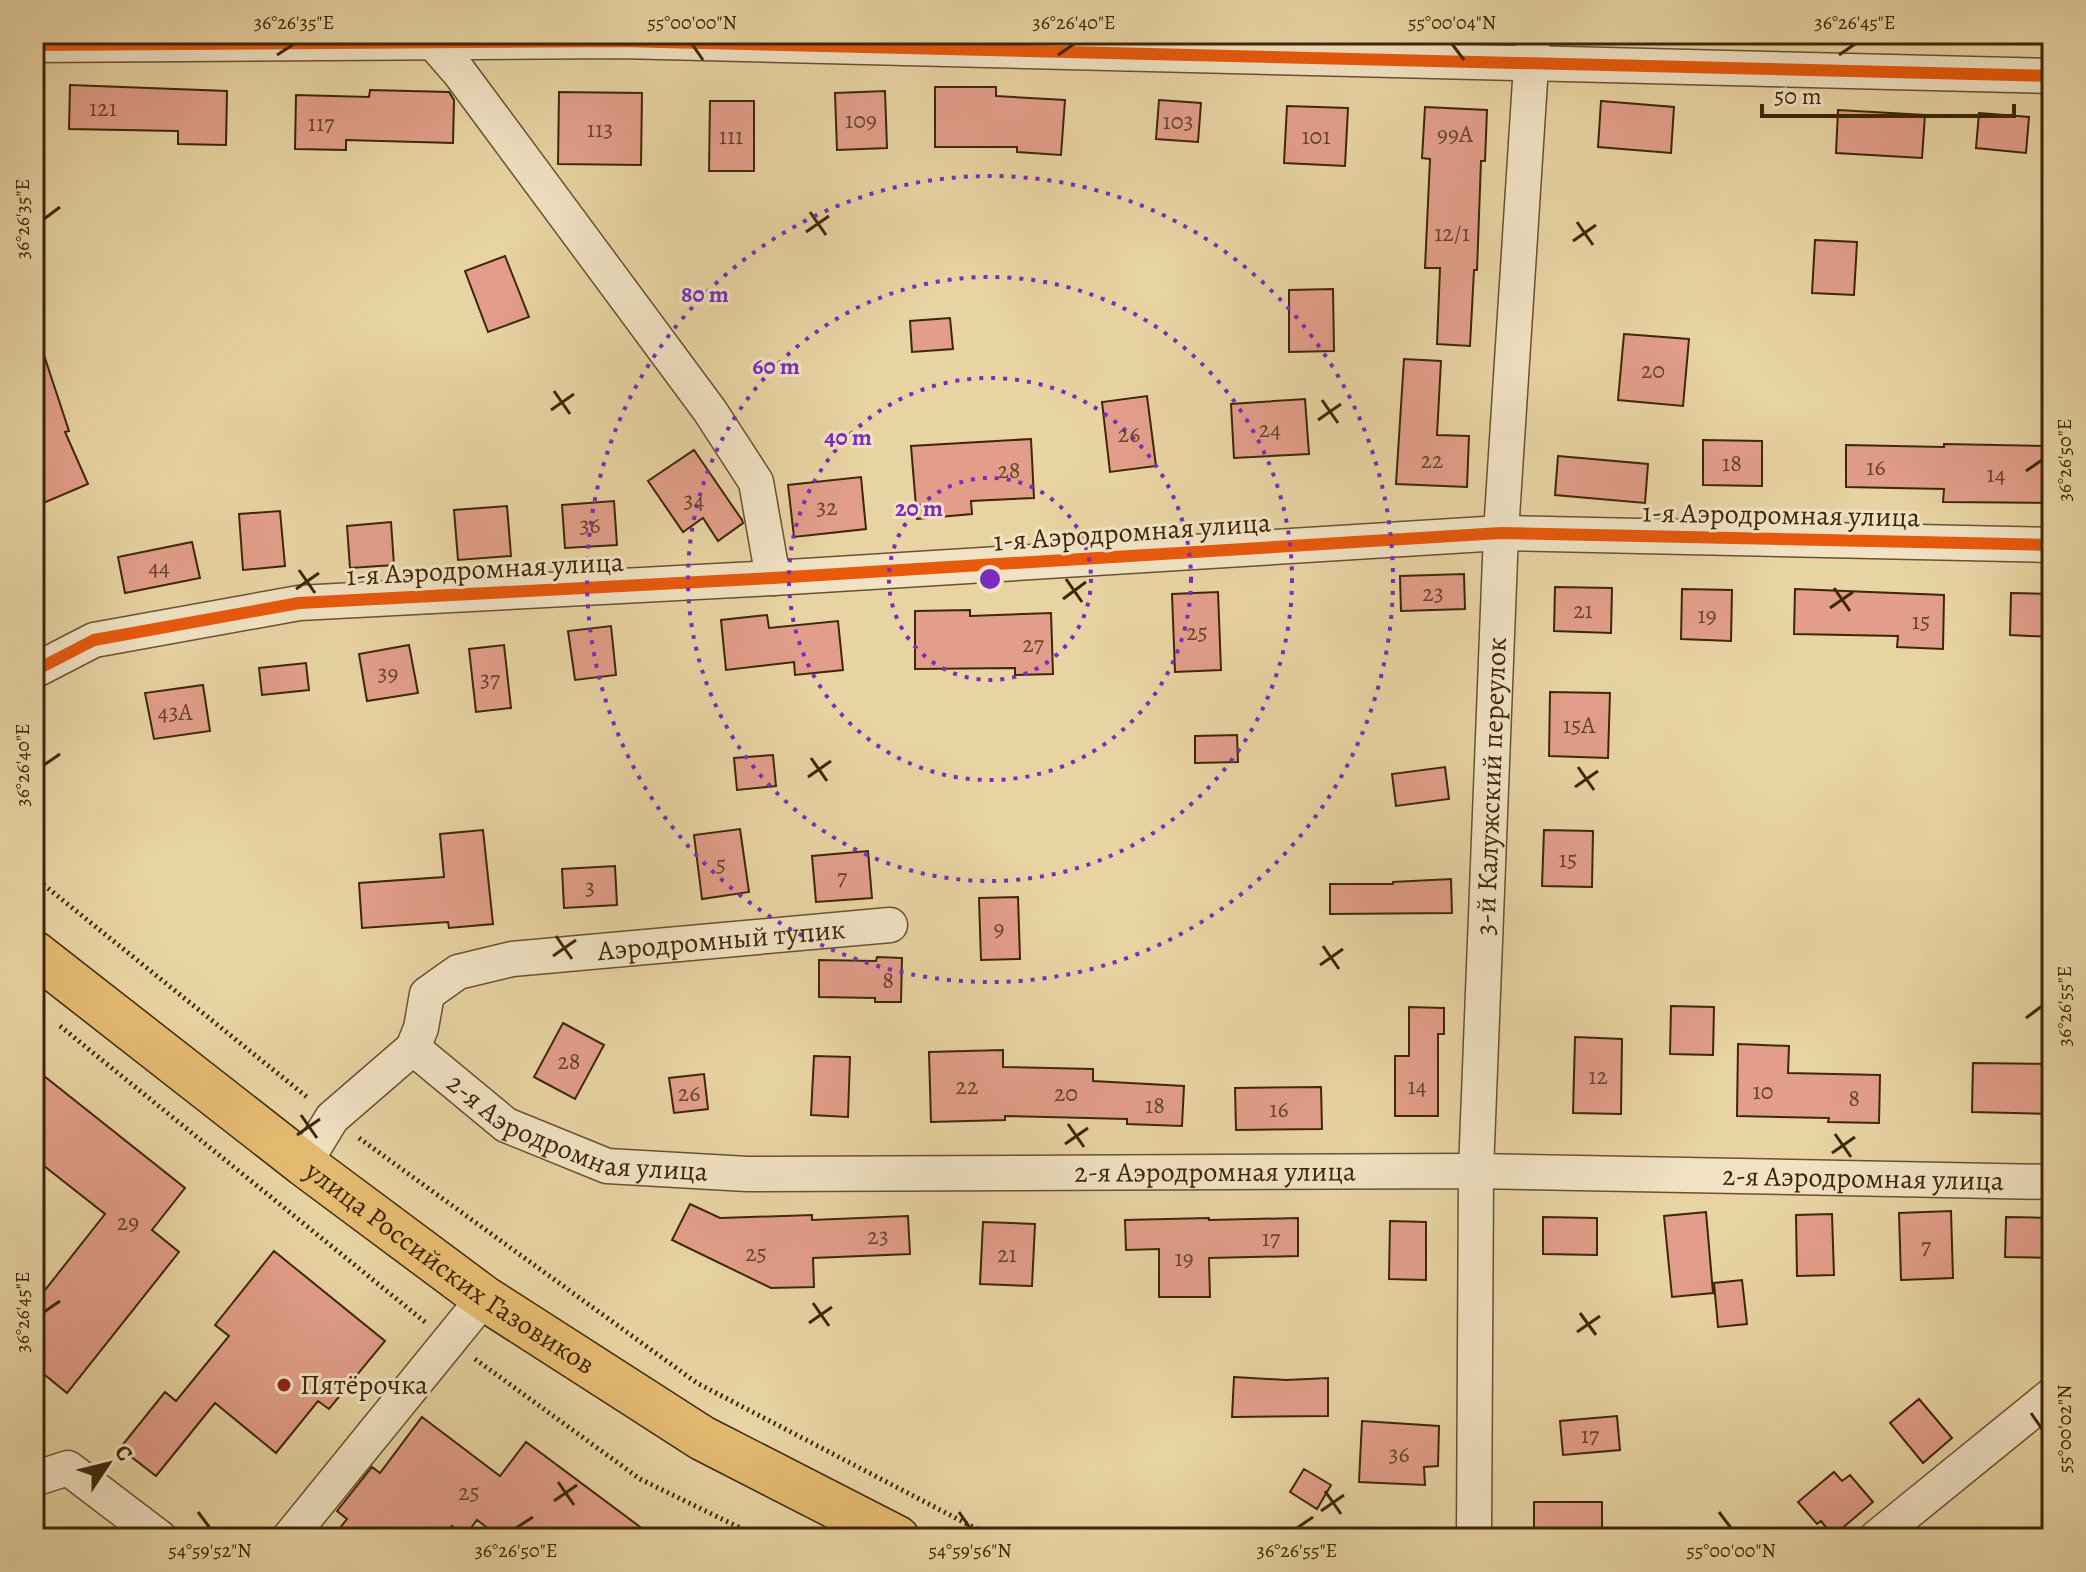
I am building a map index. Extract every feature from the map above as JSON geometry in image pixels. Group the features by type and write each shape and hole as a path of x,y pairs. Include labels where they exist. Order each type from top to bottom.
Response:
{"main road":[{"name":"улица Российских Газовиков","path":"34,953 304,1164 484,1298 702,1438 895,1538"}],"street":[{"path":"430,39 459,72 710,411 756,482 773,578"},
{"path":"34,45 430,39 1532,49 2052,76"},
{"name":"3-й Калужский переулок","path":"1474,1538 1476,1171 1501,533 1532,49"},
{"name":"1-я Аэродромная улица","path":"34,671 94,640 299,603 773,578 1501,533 2052,545"},
{"name":"Аэродромный тупик","path":"413,1048 421,1028 427,994 458,972 512,959 890,925"},
{"path":"304,1164 332,1118 413,1048"},
{"name":"2-я Аэродромная улица","path":"413,1048 506,1125 607,1166 747,1174 1476,1171 2052,1182"},
{"path":"289,1538 484,1298"},
{"path":"1876,1538 2052,1395"},
{"path":"34,1479 68,1468 160,1538"}],"path":[{"path":"34,877 332,1118 697,1383 994,1538"},
{"path":"58,1025 449,1341 640,1479 761,1538"}],"building":[{"path":"70,85 227,91 226,145 178,144 178,131 69,129"},
{"path":"935,87 996,87 996,96 1065,100 1061,155 1017,152 1017,147 935,147"},
{"path":"370,90 449,92 454,100 453,143 346,140 346,150 295,149 296,95 369,97"},
{"path":"885,91 887,148 837,150 835,93"},
{"path":"559,92 642,93 641,165 558,164"},
{"path":"1159,100 1201,103 1198,142 1156,139"},
{"path":"710,101 754,101 754,171 709,171"},
{"path":"1601,101 1674,107 1671,153 1598,147"},
{"path":"1287,106 1348,108 1345,166 1284,163"},
{"path":"1425,107 1487,110 1470,346 1437,344 1440,268 1425,268 1430,159 1422,158"},
{"path":"1838,110 1925,115 1922,158 1836,153"},
{"path":"1979,113 2029,117 2026,153 1976,148"},
{"path":"1815,240 1857,242 1854,295 1812,293"},
{"path":"505,256 529,317 488,332 465,271"},
{"path":"1333,289 1334,351 1289,352 1289,290"},
{"path":"950,318 953,349 912,352 910,321"},
{"path":"1624,334 1689,339 1683,406 1618,400"},
{"path":"39,340 69,431 65,432 88,484 34,507 34,341"},
{"path":"1404,359 1441,361 1437,435 1469,436 1467,487 1396,484"},
{"path":"1147,396 1156,466 1110,472 1102,402"},
{"path":"1305,399 1309,454 1234,458 1231,404"},
{"path":"1031,439 1034,498 971,501 972,514 917,519 911,446"},
{"path":"1703,440 1762,441 1762,486 1703,485"},
{"path":"1944,444 2049,446 2048,503 1943,502 1944,489 1846,487 1846,445 1944,447"},
{"path":"694,450 743,523 718,541 703,518 683,532 648,481"},
{"path":"1558,456 1648,464 1645,503 1555,495"},
{"path":"861,477 866,529 794,537 788,485"},
{"path":"614,501 617,545 565,548 562,505"},
{"path":"507,506 511,556 458,560 454,510"},
{"path":"280,511 285,566 243,570 239,514"},
{"path":"391,522 394,565 350,568 347,526"},
{"path":"192,542 200,578 125,593 118,557"},
{"path":"1464,574 1465,609 1401,611 1400,576"},
{"path":"1555,587 1612,588 1611,633 1554,631"},
{"path":"1682,589 1732,590 1731,641 1681,639"},
{"path":"1795,589 1944,595 1943,649 1897,647 1898,636 1794,634"},
{"path":"1218,592 1221,670 1175,672 1172,594"},
{"path":"2011,593 2052,594 2052,637 2010,635"},
{"path":"970,610 970,616 1051,613 1053,674 1015,675 1015,668 915,669 915,611"},
{"path":"767,615 769,628 838,621 843,670 795,675 794,662 726,670 721,620"},
{"path":"611,626 616,675 575,680 568,631"},
{"path":"409,645 418,693 367,701 359,654"},
{"path":"504,645 511,708 476,712 469,649"},
{"path":"306,663 309,690 262,695 259,668"},
{"path":"203,685 210,731 154,739 145,693"},
{"path":"1550,692 1610,693 1608,758 1549,756"},
{"path":"1237,735 1238,762 1195,763 1195,736"},
{"path":"773,755 776,786 737,790 734,758"},
{"path":"1445,767 1449,799 1396,806 1392,774"},
{"path":"740,829 749,892 702,899 694,835"},
{"path":"483,830 493,924 449,928 448,922 362,928 359,883 444,877 440,834"},
{"path":"1544,830 1593,831 1592,887 1542,886"},
{"path":"868,851 872,898 816,902 812,856"},
{"path":"615,866 617,905 564,908 562,869"},
{"path":"1451,879 1452,913 1330,914 1330,884 1393,884"},
{"path":"1018,897 1020,959 981,960 979,898"},
{"path":"877,957 902,958 901,1002 875,1002 875,998 819,997 819,960 876,961"},
{"path":"1671,1006 1714,1007 1713,1055 1670,1054"},
{"path":"1409,1007 1444,1008 1444,1034 1438,1034 1438,1116 1395,1116 1395,1056 1409,1056"},
{"path":"563,1023 604,1045 575,1099 534,1077"},
{"path":"1575,1037 1622,1039 1621,1114 1573,1113"},
{"path":"1738,1044 1789,1046 1788,1073 1880,1075 1879,1123 1828,1122 1829,1118 1737,1116"},
{"path":"1003,1050 1003,1067 1093,1069 1093,1081 1184,1086 1182,1126 1127,1124 1127,1119 1005,1116 1005,1120 931,1122 929,1052"},
{"path":"814,1056 850,1057 848,1117 811,1115"},
{"path":"1973,1063 2052,1064 2052,1114 1972,1112"},
{"path":"34,1068 185,1188 152,1230 179,1252 67,1393 34,1366 34,1304 105,1214 34,1158"},
{"path":"704,1074 708,1109 674,1113 669,1078"},
{"path":"1321,1087 1322,1129 1236,1130 1235,1088"},
{"path":"690,1204 720,1218 812,1215 812,1220 908,1216 910,1254 813,1258 814,1287 771,1288 672,1240"},
{"path":"1951,1211 1953,1278 1901,1280 1899,1213"},
{"path":"1706,1212 1713,1293 1672,1297 1664,1216"},
{"path":"1832,1214 1834,1275 1797,1276 1796,1215"},
{"path":"1543,1217 1597,1218 1597,1255 1543,1254"},
{"path":"2006,1217 2052,1218 2052,1258 2005,1257"},
{"path":"1298,1218 1298,1256 1209,1258 1210,1297 1159,1297 1159,1249 1126,1250 1125,1220"},
{"path":"1390,1221 1426,1222 1426,1280 1389,1279"},
{"path":"983,1222 1035,1224 1032,1286 980,1284"},
{"path":"274,1251 385,1341 329,1409 318,1401 276,1453 215,1403 156,1476 120,1448 165,1392 176,1401 229,1336 215,1325"},
{"path":"1742,1280 1747,1324 1718,1327 1714,1283"},
{"path":"1234,1377 1286,1380 1328,1378 1328,1416 1232,1417"},
{"path":"1919,1399 1952,1438 1923,1463 1890,1423"},
{"path":"1617,1416 1620,1450 1563,1455 1560,1421"},
{"path":"422,1417 500,1476 526,1442 655,1538 501,1538 477,1520 465,1536 452,1526 443,1538 332,1538 347,1519 337,1511 372,1467 380,1473"},
{"path":"1362,1421 1439,1426 1438,1466 1424,1467 1425,1485 1359,1482"},
{"path":"1304,1469 1331,1485 1317,1509 1290,1492"},
{"path":"1834,1472 1842,1481 1850,1475 1873,1502 1833,1536 1821,1521 1817,1524 1798,1502"},
{"path":"1534,1502 1602,1502 1602,1538 1534,1538"}],"cycle path":[{"path":"34,45 620,41 2052,76"},
{"path":"34,671 94,640 299,603 773,578 1501,533 2052,545"}],"place":[{"name":"Пятёрочка","path":"284,1385"}]}
